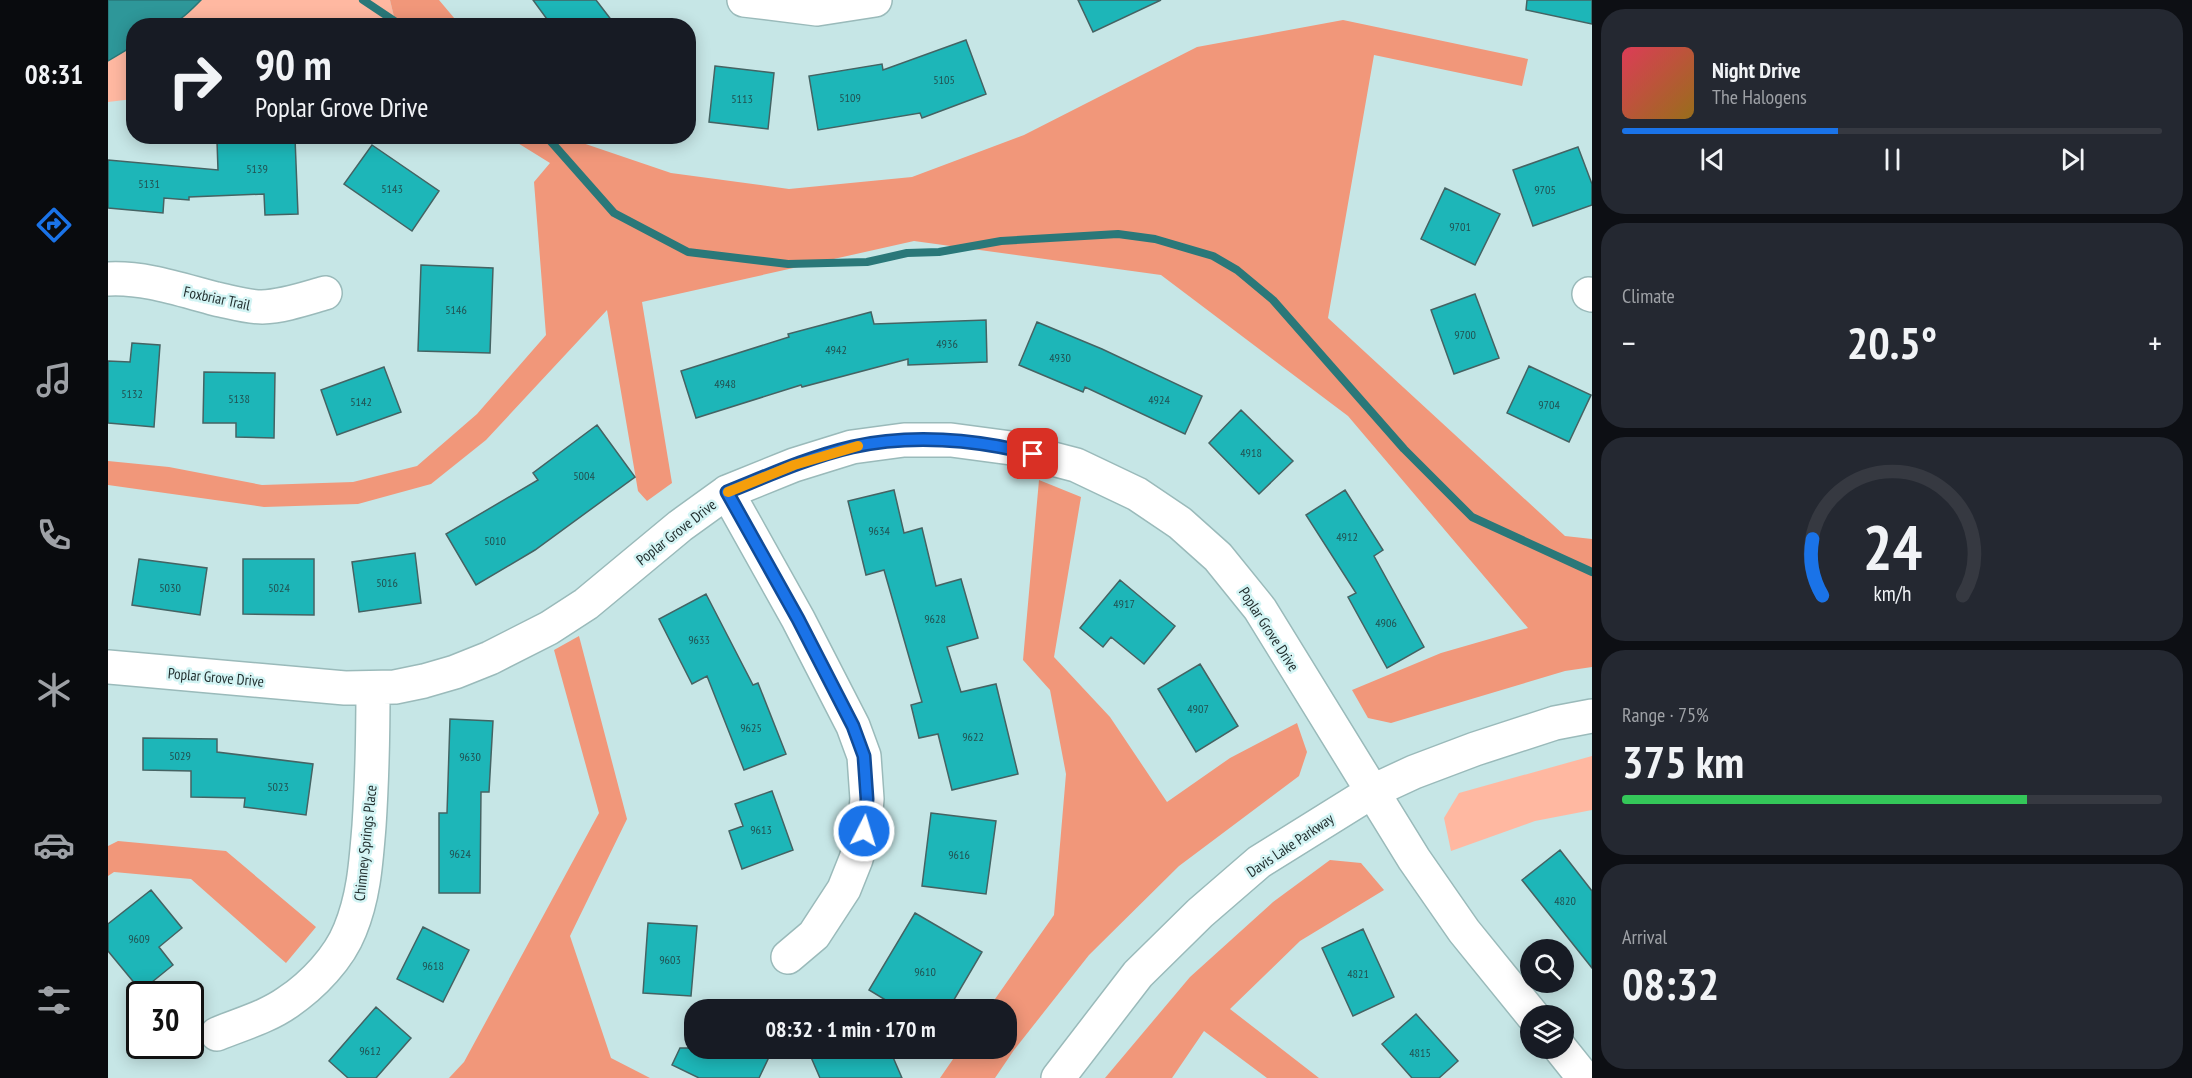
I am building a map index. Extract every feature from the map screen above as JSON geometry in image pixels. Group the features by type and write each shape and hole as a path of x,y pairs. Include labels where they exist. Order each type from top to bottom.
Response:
{"street":[{"path":"744,0 817,9 875,0"},
{"name":"Foxbriar Trail","path":"108,279 123,278 148,282 242,305 261,307 290,303 325,292"},
{"name":"Poplar Grove Drive","path":"108,667 345,688 395,687 455,672 490,658 549,628 586,604 680,526 727,492 794,465 852,447 903,440 951,441 1011,448 1076,465 1137,494 1179,523 1218,557 1260,609 1414,859 1464,931 1524,1005"},
{"path":"727,492 808,638 853,726 864,756 867,799 864,831 856,859 844,889 814,935 788,957"},
{"name":"Chimney Springs Place","path":"217,1034 265,1015 289,1002 333,959 350,932 362,897 367,853 373,762 373,688"},
{"name":"Davis Lake Parkway","path":"1058,1078 1138,974 1200,913 1259,862 1373,791 1414,771 1475,748 1555,723 1592,716"},
{"path":"1569,1059 1584,1078"}],"shaded area":[{"path":"108,0 390,0 394,18 126,18 126,100 108,102"},
{"path":"390,0 439,0 454,18 394,18"},
{"path":"1343,20 1528,59 1522,86 1374,55 1328,318 1565,536 1592,539 1592,667 1565,671 1391,723 1368,718 1352,690 1441,653 1528,628 1348,416 1161,275 914,241 642,302 672,483 647,501 638,491 607,310 486,440 431,484 358,504 264,507 108,485 108,461 169,467 262,485 353,482 417,466 477,414 546,335 534,182 550,163 519,144 586,144 671,173 789,189 912,177 1024,135 1197,47"},
{"path":"1039,480 1081,497 1054,657 1110,717 1167,802 1230,758 1297,723 1307,752 1299,776 1179,866 1089,955 1017,1046 1017,999 995,999 1054,915 1066,774 1050,690 1023,660"},
{"path":"579,636 627,819 570,936 611,1058 650,1078 449,1078 464,1062 599,813 554,650"},
{"path":"1592,756 1592,810 1535,821 1451,851 1444,818 1459,793"},
{"path":"118,841 226,851 316,927 286,963 191,879 114,872 108,876 108,846"},
{"path":"1330,860 1361,863 1384,890 1300,941 1230,1009 1319,1078 1267,1078 1204,1031 1172,1078 1105,1078 1190,977 1273,902"},
{"path":"953,1059 1008,1059 995,1078 940,1078"}],"water":[{"path":"108,0 201,0 182,18 126,18 126,50 108,61"}],"building":[{"path":"533,0 596,0 610,18 546,18"},
{"path":"1078,0 1161,0 1093,32"},
{"path":"1527,0 1592,0 1592,24 1526,10"},
{"path":"966,40 986,94 922,118 920,113 818,130 809,76 882,64 883,70"},
{"path":"715,66 774,73 768,129 709,122"},
{"path":"217,144 295,144 298,214 265,215 264,194 189,197 189,200 164,198 163,213 108,208 108,160 218,170"},
{"path":"372,145 439,191 412,231 344,184"},
{"path":"1578,147 1592,184 1592,205 1533,226 1513,170"},
{"path":"1445,188 1500,214 1475,265 1421,239"},
{"path":"421,265 493,268 490,353 418,351"},
{"path":"1475,294 1499,358 1454,374 1431,310"},
{"path":"871,312 874,324 986,320 987,362 908,365 908,359 802,387 801,385 696,418 681,371 789,337 788,334"},
{"path":"1037,322 1102,349 1202,396 1185,434 1085,387 1083,392 1019,365"},
{"path":"132,343 160,345 154,427 108,423 108,361 130,362"},
{"path":"1529,366 1591,395 1569,442 1507,413"},
{"path":"384,367 401,412 337,435 321,390"},
{"path":"204,372 275,373 274,438 236,437 236,423 203,423"},
{"path":"1241,410 1293,461 1259,494 1209,443"},
{"path":"597,425 635,477 535,550 476,585 446,534 538,480 533,473"},
{"path":"894,490 904,533 922,528 936,586 961,579 978,638 947,647 961,692 996,684 1018,774 952,790 938,734 919,738 911,705 922,702 884,570 866,575 848,501"},
{"path":"1345,490 1383,550 1374,556 1424,647 1387,668 1348,597 1356,593 1306,515"},
{"path":"415,553 421,603 359,612 352,562"},
{"path":"139,559 207,568 200,615 132,605"},
{"path":"243,559 314,559 314,615 243,614"},
{"path":"1120,580 1175,626 1144,664 1111,637 1103,647 1080,628"},
{"path":"706,594 753,685 758,683 786,754 744,770 707,676 692,684 659,619"},
{"path":"1200,664 1238,726 1196,752 1158,689"},
{"path":"450,719 493,721 489,792 481,792 480,893 439,893 439,813 447,813"},
{"path":"143,738 217,739 217,752 313,764 306,815 244,807 245,798 191,797 191,771 143,770"},
{"path":"772,791 793,850 742,869 729,831 743,826 735,804"},
{"path":"931,813 996,821 986,894 922,886"},
{"path":"1560,850 1592,891 1592,968 1574,945 1574,939 1569,939 1522,880"},
{"path":"151,890 182,928 159,947 173,965 153,981 133,981 108,951 108,924"},
{"path":"915,913 982,952 954,999 884,999 869,990"},
{"path":"648,923 697,926 691,996 643,993"},
{"path":"423,927 469,950 443,1002 397,979"},
{"path":"1363,929 1394,997 1353,1016 1322,948"},
{"path":"376,1007 411,1038 376,1078 348,1078 329,1061"},
{"path":"1416,1014 1458,1061 1439,1078 1412,1078 1382,1044"},
{"path":"680,1048 684,1048 684,1059 768,1059 759,1078 699,1078 672,1065"},
{"path":"812,1059 894,1059 902,1078 820,1078"}],"waterway":[{"path":"363,0 390,18"},
{"path":"553,144 614,213 688,252 788,264 867,262 907,253 939,252 1001,241 1118,234 1155,239 1213,256 1237,270 1273,300 1404,449 1472,517 1592,572"}],"slow traffic":[{"path":"728,492 794,465 858,446"}],"route":[{"path":"864,831 867,799 864,756 853,726 798,619 727,492 794,465 852,447 903,440 951,441 1011,448 1033,454"}]}
